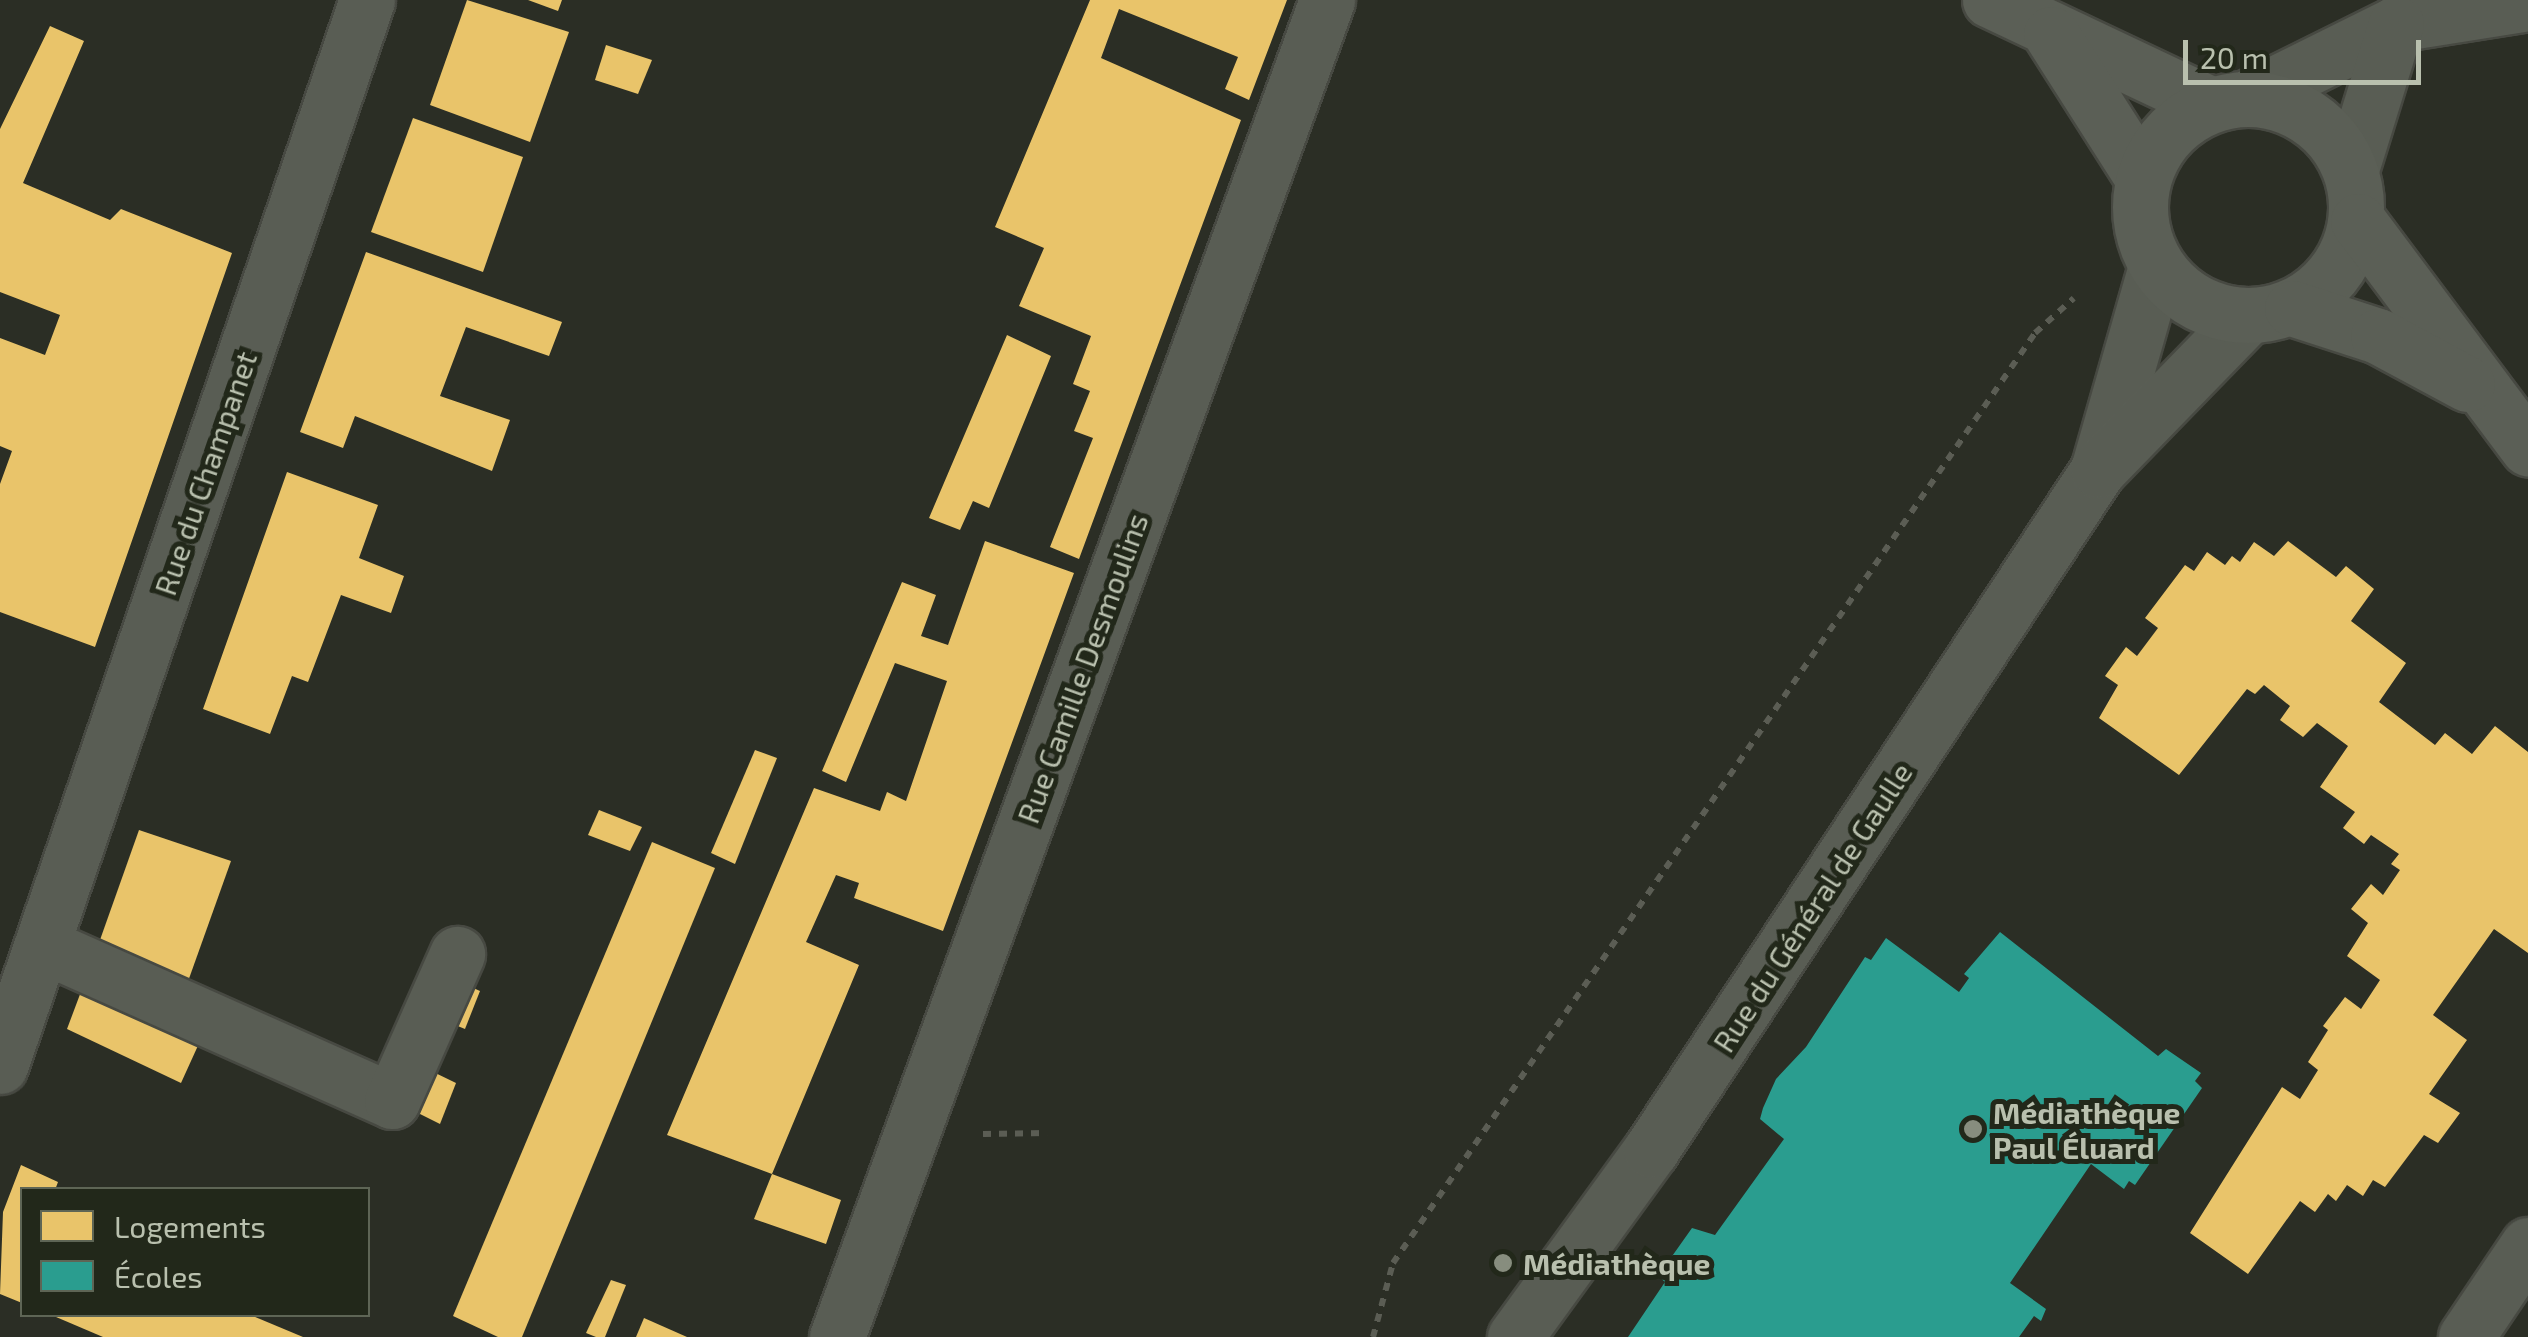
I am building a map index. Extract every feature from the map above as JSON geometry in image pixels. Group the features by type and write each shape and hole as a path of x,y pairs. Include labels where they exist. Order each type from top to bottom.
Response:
{"main road":[{"path":"1990,0 2051,34 2230,100 2311,116 2352,166 2358,221 2336,274 2269,313"},
{"path":"2051,34 2142,178"},
{"path":"2230,100 2166,133 2142,178 2139,223 2156,266 2194,303 2269,313 2378,336 2479,390"},
{"path":"2358,221 2479,390 2528,448"}],"street":[{"name":"Rue du Champanet","path":"0,1066 367,0"},
{"name":"Rue Camille Desmoulins","path":"837,1337 1327,0"},
{"path":"2230,100 2396,24 2528,3"},
{"path":"2352,166 2396,24"},
{"name":"Rue du Général de Gaulle","path":"2098,470 2156,266"},
{"name":"Rue du Général de Gaulle","path":"1515,1337 1651,1150 2098,470 2269,313"},
{"path":"42,945 392,1101 457,954"},
{"path":"2466,1337 2528,1245"}],"path":[{"path":"1374,1337 1392,1263 2035,333"}],"building: Logements":[{"path":"467,0 569,32 530,142 430,105"},
{"path":"528,0 562,0 558,11"},
{"path":"1090,0 1287,0 1249,100 1225,89 1238,57 1119,9 1101,58 1241,120 1079,559 1050,547 1093,438 1074,431 1090,391 1073,384 1091,336 1019,306 1044,248 995,227"},
{"path":"50,26 84,41 23,183 110,220 121,209 232,253 95,647 0,612 0,484 12,451 0,446 0,338 45,355 60,315 0,292 0,129"},
{"path":"606,45 652,60 638,94 595,80"},
{"path":"413,118 523,157 483,272 371,232"},
{"path":"366,252 562,322 549,356 466,327 440,396 510,420 492,471 355,416 343,448 300,432"},
{"path":"1007,335 1051,356 989,508 973,501 960,530 929,518"},
{"path":"287,472 378,505 359,558 404,576 391,613 341,595 308,682 292,676 270,734 203,709"},
{"path":"985,541 1074,573 943,931 854,898 859,883 836,875 806,942 859,965 772,1174 667,1135 814,788 880,811 887,792 906,801 947,681 895,663 846,782 822,771 902,582 936,595 921,636 948,645"},
{"path":"2288,541 2336,577 2346,566 2374,589 2351,621 2406,663 2379,702 2435,745 2445,733 2472,754 2495,726 2528,752 2528,953 2494,929 2433,1015 2467,1040 2429,1094 2460,1113 2438,1143 2424,1135 2385,1187 2373,1180 2363,1196 2347,1185 2336,1201 2328,1194 2315,1212 2300,1201 2248,1274 2190,1233 2282,1087 2300,1099 2318,1070 2308,1062 2328,1030 2323,1026 2345,997 2361,1009 2380,980 2347,956 2368,923 2351,909 2371,884 2383,895 2400,870 2391,864 2399,854 2371,835 2364,844 2343,828 2355,812 2320,787 2348,746 2317,723 2303,737 2280,720 2290,706 2264,685 2255,694 2247,689 2179,775 2099,718 2118,685 2105,676 2126,647 2137,656 2158,628 2145,618 2185,565 2194,571 2207,552 2225,565 2232,556 2240,562 2254,542 2274,556"},
{"path":"755,750 777,758 735,864 711,853"},
{"path":"599,810 642,827 630,851 588,835"},
{"path":"139,830 231,861 186,987 95,954"},
{"path":"652,842 715,868 522,1337 498,1337 453,1316"},
{"path":"88,973 206,1028 181,1083 67,1029"},
{"path":"460,982 480,991 465,1029 443,1020"},
{"path":"423,1067 456,1083 440,1124 406,1107"},
{"path":"21,1165 58,1182 56,1187 20,1187 20,1302 0,1294 3,1212"},
{"path":"772,1174 841,1200 826,1244 754,1219"},
{"path":"611,1280 626,1285 605,1337 596,1337 586,1333"},
{"path":"56,1317 255,1317 303,1337 103,1337"},
{"path":"644,1318 687,1337 636,1337"}],"building: Écoles":[{"name":"Médiathèque Paul Éluard","path":"2000,932 2158,1056 2166,1049 2201,1073 2195,1081 2202,1088 2135,1185 2129,1181 2124,1189 2091,1164 2010,1283 2046,1309 2041,1321 2034,1316 2019,1337 1628,1337 1665,1282 1658,1276 1692,1228 1715,1235 1784,1139 1760,1119 1763,1108 1776,1079 1806,1047 1865,957 1871,960 1886,938 1959,992 1969,978 1964,974"}],"place":[{"name":"Médiathèque Paul Éluard","path":"1973,1129"},
{"name":"Médiathèque","path":"1503,1263"}]}
